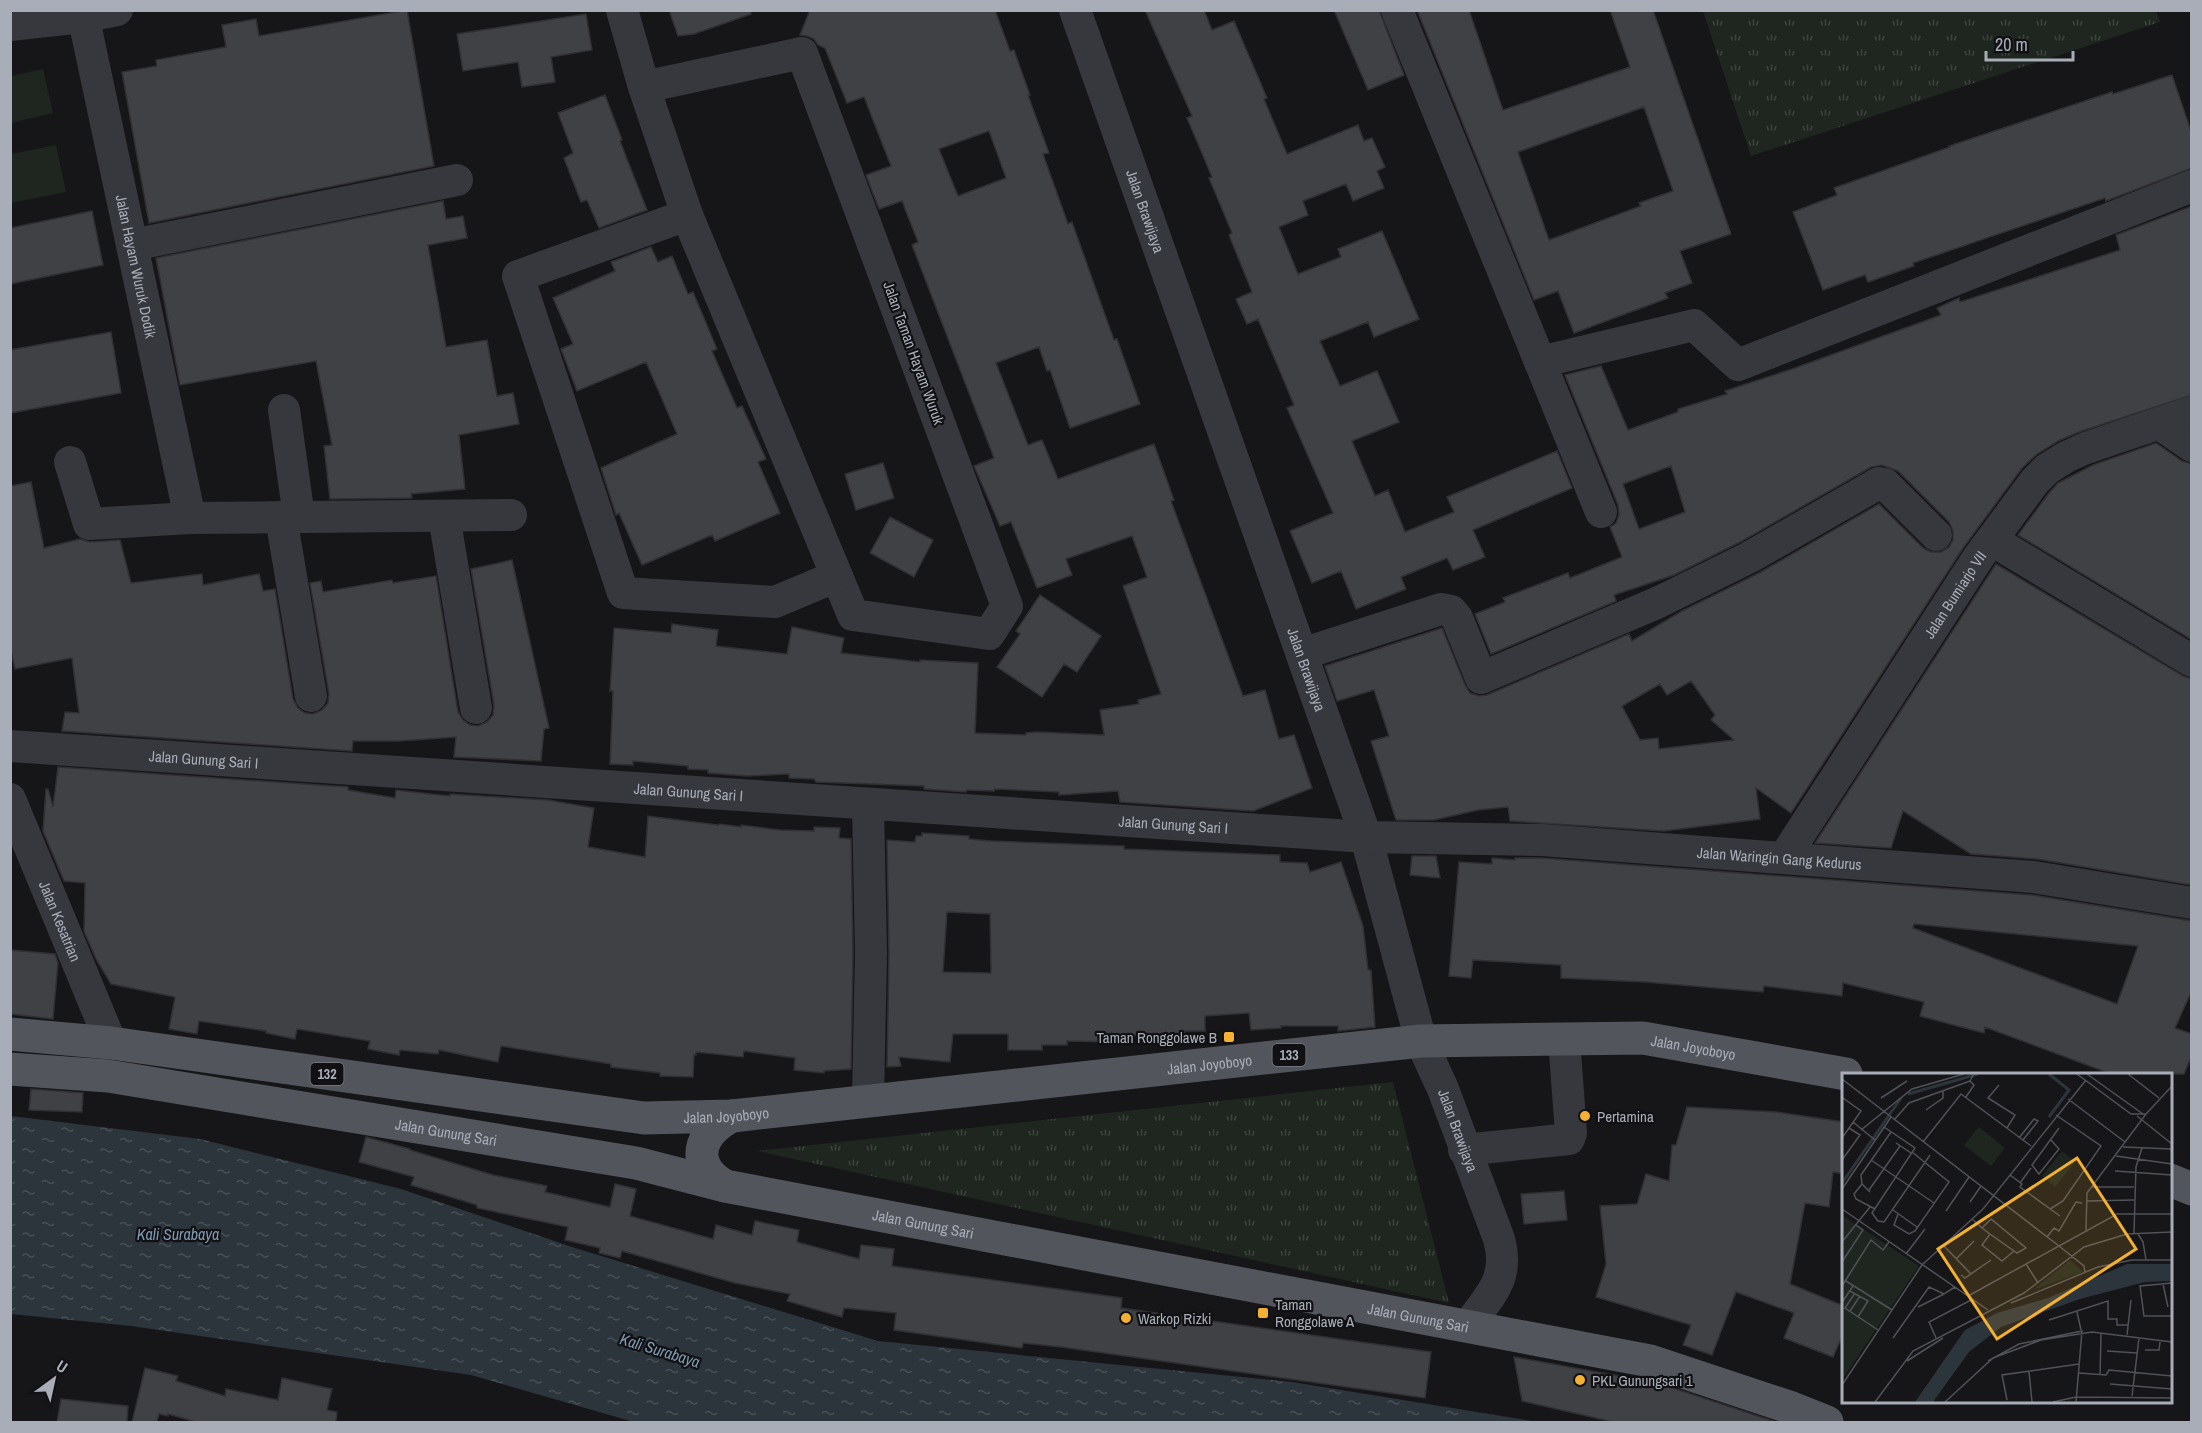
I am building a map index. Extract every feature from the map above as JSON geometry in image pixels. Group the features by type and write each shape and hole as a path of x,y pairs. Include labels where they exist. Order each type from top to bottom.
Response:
{"main road":[{"name":"132","path":"10,1034 111,1043 644,1118"},
{"name":"Jalan Joyoboyo","path":"644,1118 732,1116 1421,1041 1643,1038 1842,1073"},
{"name":"Jalan Gunung Sari","path":"10,1068 108,1076 636,1163 725,1186 1650,1361 1792,1408 1827,1422"},
{"path":"725,1186 714,1180 706,1169 702,1157 703,1144 709,1132 718,1123 732,1116"},
{"path":"636,1163 653,1156 659,1140 652,1123 644,1118"},
{"path":"2172,1181 2192,1189"}],"street":[{"path":"10,25 117,10"},
{"name":"Jalan Taman Hayam Wuruk","path":"622,10 644,87 687,215 853,615 988,634 1007,606 802,53 644,87"},
{"name":"Jalan Brawijaya","path":"1075,10 1366,837 1421,1041 1443,1089 1503,1254 1499,1281 1468,1326"},
{"path":"1397,10 1600,512"},
{"name":"Jalan Hayam Wuruk Dodik","path":"83,14 190,518"},
{"path":"132,245 457,180"},
{"path":"1540,362 1694,325 1738,364 2192,186"},
{"path":"687,215 518,276 623,593 776,602 837,576"},
{"path":"284,410 290,517 311,696"},
{"name":"Jalan Bumiarjo VII","path":"1784,858 1978,558 2035,481 2047,469 2086,448 2192,412"},
{"path":"2160,424 2192,446"},
{"path":"70,462 89,524 190,518 511,516"},
{"path":"1302,654 1442,609 1451,611 1457,618 1481,678 1659,602 1750,557 1879,483 1885,484 1936,535"},
{"path":"444,516 476,708"},
{"path":"1992,540 2192,661"},
{"name":"Jalan Gunung Sari I","path":"10,746 1366,837"},
{"name":"Jalan Kesatrian","path":"10,799 111,1043"},
{"path":"868,804 871,953 868,1100"},
{"name":"Jalan Waringin Gang Kedurus","path":"1366,837 1542,840 2034,877 2192,903"},
{"path":"1464,1150 1569,1139 1571,1132 1564,1039"}],"green space":[{"path":"2156,10 2160,22 1751,156 1703,11"},
{"path":"43,69 53,113 11,123 11,76"},
{"path":"56,145 66,192 11,203 11,154"},
{"path":"1393,1082 1449,1303 757,1151"}],"water":[{"name":"Kali Surabaya","path":"11,1116 200,1139 401,1189 572,1247 878,1341 1292,1382 1538,1422 634,1422 471,1375 131,1326 11,1314"}],"building":[{"path":"407,10 434,166 149,223 122,72 157,66 156,60 226,47 222,25 256,19 259,36"},
{"path":"669,10 750,10 751,14 694,34 678,36"},
{"path":"810,10 995,10 1010,51 1014,50 1030,95 1028,95 1049,153 1043,154 1068,224 1072,222 1114,340 1117,339 1140,404 1070,428 1050,370 1047,371 1039,347 996,363 1028,445 1042,440 1058,479 1154,444 1174,500 1171,501 1243,696 1265,690 1279,739 1294,735 1312,788 1253,811 1120,802 1118,791 1059,795 1059,792 995,789 994,791 966,790 966,792 924,789 924,786 816,782 814,779 789,778 789,774 747,776 708,773 708,770 688,769 688,766 633,761 633,765 610,764 613,691 610,691 614,628 671,633 672,624 718,630 716,646 787,654 792,627 844,638 841,653 920,662 920,660 978,663 975,733 1026,735 1026,733 1037,732 1104,735 1100,710 1139,704 1138,700 1161,694 1123,586 1147,577 1132,536 1066,559 1072,575 1037,588 1011,522 1000,526 974,466 994,458 912,245 918,242 902,201 879,209 866,175 891,166 864,97 847,103 825,48 818,45 814,39 800,35","holes":["989,131 1006,178 958,196 939,149"]},
{"path":"1145,10 1204,10 1212,30 1234,21 1267,98 1264,99 1287,154 1358,125 1364,141 1372,138 1385,167 1377,171 1384,188 1353,201 1346,184 1303,201 1308,215 1279,227 1298,274 1341,257 1338,249 1382,231 1419,319 1374,337 1368,322 1320,341 1340,386 1377,371 1399,422 1352,441 1375,496 1388,490 1405,532 1454,512 1447,497 1557,451 1572,488 1473,530 1485,557 1453,570 1447,558 1401,577 1406,589 1356,609 1341,571 1312,583 1290,531 1333,513 1287,408 1294,405 1258,319 1247,324 1236,299 1252,292 1229,235 1232,233 1209,178 1212,177 1187,118 1192,116"},
{"path":"1334,10 1379,10 1404,75 1368,90"},
{"path":"1417,10 1469,10 1503,110 1630,67 1610,10 1653,10 1731,234 1680,251 1692,283 1665,293 1668,298 1574,333 1558,291 1534,300","holes":["1644,107 1673,191 1639,203 1641,206 1549,240 1518,152"]},
{"path":"586,14 592,50 551,57 555,82 522,87 518,62 463,71 457,34"},
{"path":"2172,75 2192,134 2192,168 2106,201 2105,198 1913,263 1914,266 1868,282 1865,275 1823,290 1793,212 1837,195 1834,188 1949,146 2112,92 2113,94"},
{"path":"605,95 647,210 599,228 587,200 581,202 564,158 573,153 558,113"},
{"path":"443,201 446,219 463,216 467,238 428,245 446,347 487,340 497,396 513,393 519,424 459,435 465,489 411,494 412,498 330,499 324,446 332,445 316,361 180,385 156,258"},
{"path":"2192,206 2192,395 2058,441 2037,454 2022,468 1963,548 1791,813 1756,788 1760,819 1664,831 1510,821 1508,807 1478,810 1434,820 1396,820 1371,741 1389,736 1374,690 1337,701 1325,666 1442,628 1470,693 1479,696 1487,695 1629,634 1632,641 1682,611 1759,573 1879,504 1923,548 1931,552 1941,552 1949,547 1953,540 1953,531 1949,522 1898,471 1882,465 1871,467 1742,541 1674,575 1614,595 1616,601 1491,654 1475,614 1505,602 1503,598 1568,573 1570,578 1622,557 1610,527 1616,523 1619,515 1618,505 1565,375 1601,366 1628,430 1678,412 1678,409 1727,394 1725,391 1941,315 1937,308 1959,298 1960,302 2120,250 2116,235","holes":["1671,466 1685,512 1639,529 1623,484","1691,681 1715,715 1711,720 1734,740 1659,749 1658,738 1640,740 1622,706 1660,684 1667,695"]},
{"path":"92,211 103,265 10,284 10,228"},
{"path":"651,247 658,262 672,256 688,294 693,292 717,349 712,351 737,408 742,406 766,459 758,462 780,513 715,541 712,535 642,565 619,513 616,515 601,468 677,434 646,362 577,391 561,349 573,344 553,298 615,271 611,262"},
{"path":"111,332 121,393 10,413 10,350"},
{"path":"2156,443 2182,461 2192,464 2192,640 2018,535 2058,483 2093,465"},
{"path":"883,463 894,498 856,510 845,474"},
{"path":"31,482 44,548 80,539 90,542 120,540 131,583 202,574 203,585 259,574 263,591 275,589 293,699 298,708 305,713 313,714 322,710 328,703 329,694 310,583 321,581 323,592 392,580 393,583 436,576 458,712 470,725 478,726 487,722 493,715 494,705 471,569 512,560 549,728 544,729 541,761 454,757 456,737 353,741 352,751 62,731 65,712 79,713 72,658 15,669 10,647 10,486"},
{"path":"890,517 933,540 914,577 870,553"},
{"path":"1996,564 2183,676 2192,679 2192,885 2037,859 1971,854 1903,811 1891,848 1815,843"},
{"path":"1040,595 1101,636 1077,672 1064,664 1042,697 997,667 1020,634 1016,631"},
{"path":"58,767 348,787 348,790 395,798 396,790 450,796 450,794 548,800 594,808 588,847 645,857 648,816 780,830 814,831 814,827 840,828 839,838 851,839 853,953 851,1069 824,1071 824,1073 794,1070 795,1058 744,1051 743,1057 696,1052 693,1077 660,1076 660,1073 611,1067 611,1064 501,1046 498,1062 439,1050 438,1054 400,1050 399,1055 368,1049 370,1041 297,1029 295,1039 266,1033 266,1031 199,1021 197,1034 169,1029 175,997 111,984 96,959 84,931 85,883 64,881 43,831 46,789 48,789 53,807"},
{"path":"922,833 969,836 969,839 991,841 1280,855 1280,862 1307,863 1310,872 1341,862 1363,926 1368,970 1371,970 1375,1027 1338,1031 1338,1026 1281,1026 1281,1028 1251,1030 1249,1013 1205,1016 1205,1031 1185,1031 1185,1037 1113,1035 1113,1042 1067,1041 1067,1045 1042,1045 1042,1050 1008,1050 1008,1034 953,1034 950,1062 899,1057 901,1066 887,1067 889,953 887,840 915,842 916,836 922,836","holes":["947,912 990,914 991,973 943,972"]},
{"path":"1412,856 1436,856 1440,878 1410,875"},
{"path":"1492,858 1515,860 1515,858 1541,858 2032,895 2192,921 2192,990 2175,1028 2192,1034 2192,1055 2184,1074 2108,1073 1985,1027 1984,1033 1920,1016 1924,1002 1843,983 1842,996 1764,986 1763,992 1645,982 1561,978 1561,965 1473,960 1471,978 1449,976 1459,862 1492,864","holes":["1914,924 2138,946 2117,1004 1913,928"]},
{"path":"10,950 55,954 58,963 53,1019 10,1014"},
{"path":"31,1089 83,1093 82,1112 29,1110"},
{"path":"1687,1107 1776,1112 1842,1122 1842,1174 1833,1172 1829,1207 1805,1203 1790,1284 1842,1305 1842,1337 1833,1357 1784,1338 1794,1313 1736,1292 1712,1355 1683,1345 1691,1325 1596,1297 1606,1264 1600,1206 1637,1204 1646,1174 1669,1181 1672,1145 1676,1145"},
{"path":"366,1137 493,1175 547,1186 545,1192 610,1207 615,1184 636,1189 630,1216 713,1239 716,1225 752,1235 755,1221 799,1230 797,1242 859,1259 861,1245 894,1249 892,1266 1122,1298 1121,1308 1431,1352 1425,1398 1061,1347 1023,1343 1022,1348 894,1330 896,1313 844,1308 842,1317 787,1301 790,1294 735,1283 622,1251 620,1258 599,1253 600,1248 565,1240 568,1227 477,1208 477,1205 411,1185 414,1177 359,1162"},
{"path":"1564,1191 1567,1220 1524,1224 1521,1194"},
{"name":"PKL Gunungsari 1","path":"1514,1357 1658,1383 1776,1422 1613,1422 1522,1401"},
{"path":"145,1368 178,1376 176,1381 225,1396 226,1389 278,1400 282,1378 332,1389 327,1410 337,1412 336,1422 196,1422 168,1414 168,1416 159,1414 157,1422 132,1422"},
{"path":"61,1399 128,1406 127,1422 57,1422"}],"place":[{"name":"Taman Ronggolawe B","path":"1229,1037"},
{"name":"Pertamina","path":"1585,1116"},
{"name":"Taman Ronggolawe A","path":"1263,1313"},
{"name":"Warkop Rizki","path":"1126,1318"},
{"name":"PKL Gunungsari 1","path":"1580,1380"}]}
